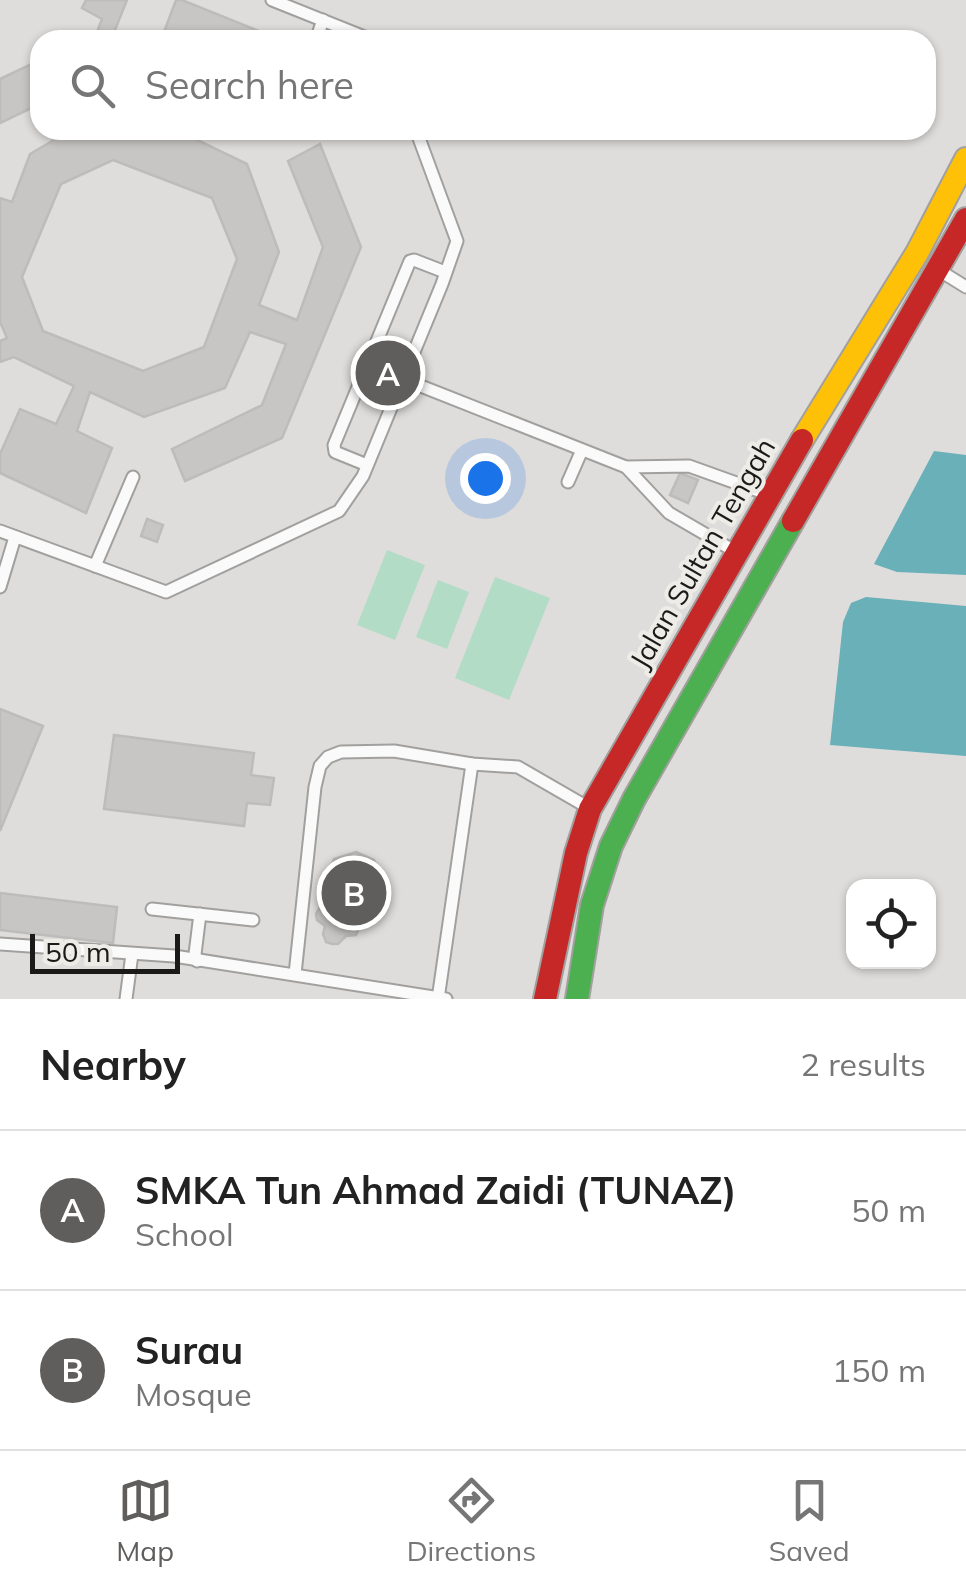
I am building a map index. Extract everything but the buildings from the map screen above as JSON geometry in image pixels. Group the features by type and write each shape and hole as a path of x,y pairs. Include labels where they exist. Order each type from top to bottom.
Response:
{"main road":[{"name":"Jalan Sultan Tengah","path":"546,999 576,853 590,809 769,495 917,253 966,159"},
{"path":"577,999 592,905 612,846 634,800 966,219"}],"lane":[{"path":"272,0 348,30"},
{"path":"320,30 323,20"},
{"path":"0,531 166,592 339,511 367,465 457,241 420,140"},
{"path":"367,465 335,452 334,445 410,261 446,272"},
{"path":"937,270 966,287"},
{"path":"404,379 626,467 689,466 769,495"},
{"path":"568,482 582,450"},
{"path":"626,467 668,513 736,552"},
{"path":"95,566 132,477"},
{"path":"0,587 16,537"},
{"path":"294,974 315,788 320,766 328,757 341,752 394,751 518,767 590,809"},
{"path":"0,944 174,956 441,999 472,764"},
{"path":"152,909 253,920"},
{"path":"197,961 200,914"},
{"path":"126,999 132,954"}],"green space":[{"path":"387,550 425,565 395,640 357,625"},
{"path":"495,577 550,598 509,700 455,678"},
{"path":"438,580 469,592 447,649 416,637"}],"water":[{"path":"934,451 966,455 966,575 897,572 874,564"},
{"path":"866,597 966,606 966,756 830,745 843,622 851,603"}],"traffic: fast":[{"path":"577,999 592,905 611,846 793,521"}],"traffic: slow":[{"path":"802,440 917,253 966,159"}],"traffic: jam":[{"path":"793,521 966,219"},
{"path":"545,999 576,853 590,809 802,440"}],"place":[{"name":"SMKA Tun Ahmad Zaidi (TUNAZ)","path":"388,373"},
{"name":"Surau","path":"354,893"}]}
